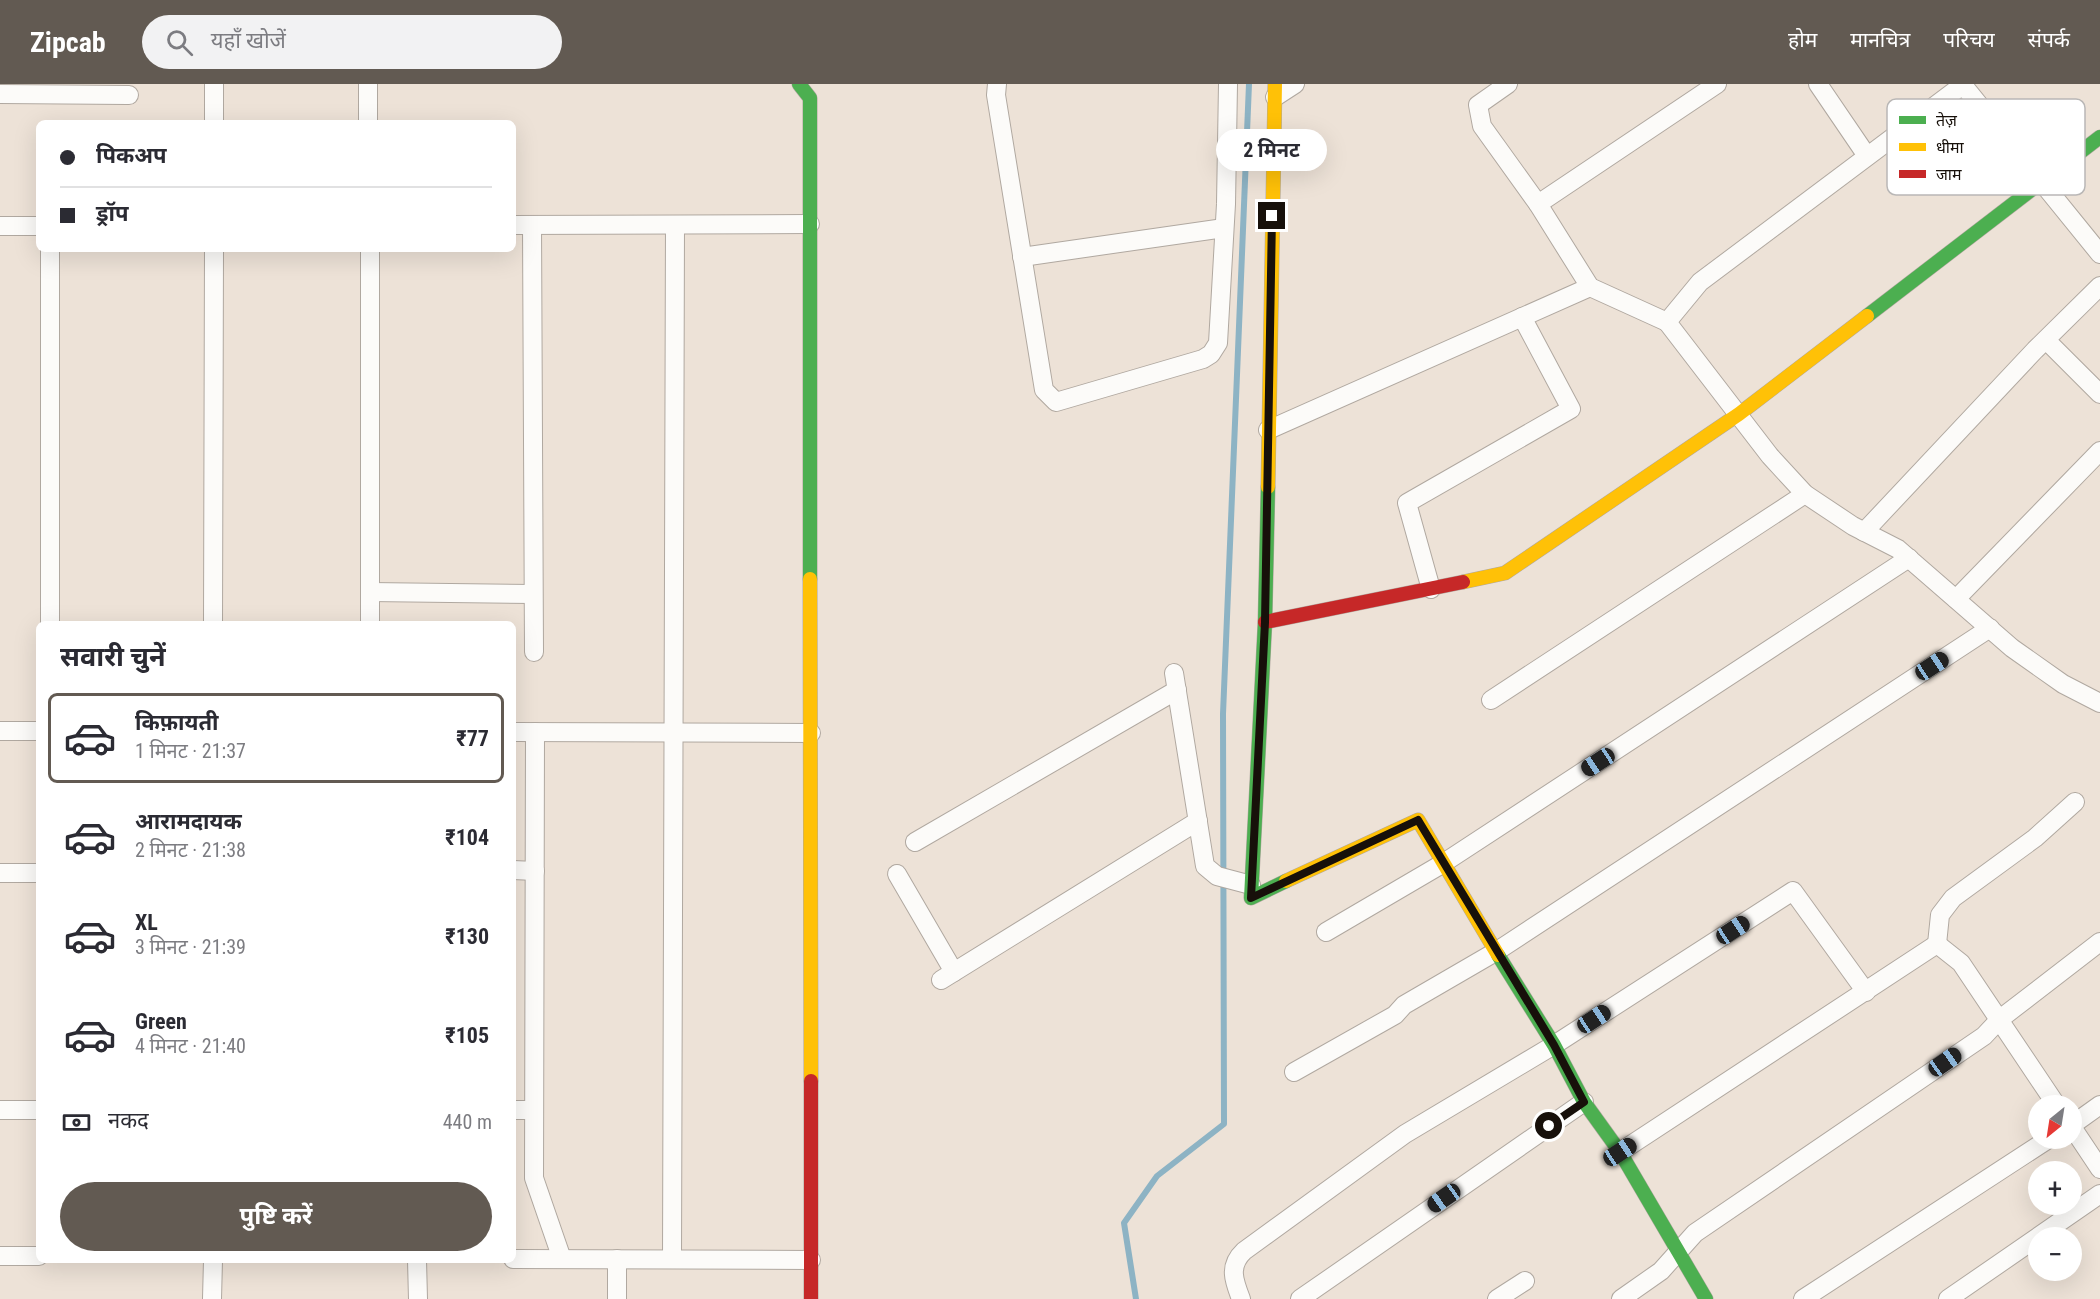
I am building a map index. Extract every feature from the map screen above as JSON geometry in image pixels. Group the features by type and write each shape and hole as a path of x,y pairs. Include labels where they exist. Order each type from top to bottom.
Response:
{"street":[{"path":"214,84 214,120"},
{"path":"368,84 368,120"},
{"path":"799,84 810,98 811,1299"},
{"path":"997,84 996,96 1044,390 1056,402 1203,359 1211,354 1218,343 1228,84"},
{"path":"1295,84 1275,90 1265,622 1251,898 1418,820 1442,864 1554,1045 1584,1102 1620,1152 1706,1299"},
{"path":"1508,84 1478,105 1482,126 1539,204 1590,287 1667,322 1770,456 1805,494 1864,532 1898,549 1990,628 2063,684 2100,703"},
{"path":"1539,204 1717,84"},
{"path":"1818,84 1867,156"},
{"path":"1944,99 1964,84 1976,99"},
{"path":"0,94 75,89 129,95"},
{"path":"2085,149 2100,137"},
{"path":"1667,322 1700,282 1887,141"},
{"path":"1265,622 1505,573 1739,414 2025,195"},
{"path":"2052,195 2100,254"},
{"path":"516,225 810,224"},
{"path":"532,225 534,652"},
{"path":"672,1259 675,225"},
{"path":"0,226 36,226"},
{"path":"1022,257 1224,228"},
{"path":"50,252 50,621"},
{"path":"213,621 214,252"},
{"path":"370,252 370,621"},
{"path":"1864,532 2100,286"},
{"path":"1268,430 1590,287"},
{"path":"1431,589 1407,503 1571,409 1522,317"},
{"path":"2046,340 2100,394"},
{"path":"1956,599 2100,451"},
{"path":"1491,700 1805,494"},
{"path":"1326,932 1442,864 1909,558"},
{"path":"370,592 533,594"},
{"path":"1294,1072 1395,1015 1404,1005 1497,951 1990,628"},
{"path":"915,842 1176,682 1205,866 1217,876 1251,885"},
{"path":"0,731 36,731"},
{"path":"516,732 811,733"},
{"path":"535,732 534,1178 562,1259"},
{"path":"1937,944 1940,915 1953,898 2035,838 2075,802"},
{"path":"897,874 947,976 1198,822"},
{"path":"516,870 535,871"},
{"path":"0,873 36,873"},
{"path":"1241,1299 1233,1267 1235,1259 1244,1251 1405,1134 1554,1045 1793,891 1866,992"},
{"path":"1621,1299 1661,1272 1695,1233 1984,1036 2000,1019 2100,942"},
{"path":"1620,1152 1937,944"},
{"path":"1937,944 1961,963 2050,1095"},
{"path":"1299,1299 1584,1102"},
{"path":"2082,1118 2100,1105"},
{"path":"0,1110 36,1110"},
{"path":"516,1110 534,1110"},
{"path":"2082,1141 2100,1169"},
{"path":"1803,1299 2033,1149"},
{"path":"1948,1299 2100,1194"},
{"path":"0,1256 36,1256"},
{"path":"516,1259 811,1260"},
{"path":"616,1299 617,1259"},
{"path":"212,1299 213,1263"},
{"path":"417,1263 418,1299"},
{"path":"1497,1299 1524,1281"}],"waterway":[{"path":"1136,1299 1124,1223 1157,1176 1224,1124 1223,714 1249,84"}],"traffic: fast":[{"path":"799,84 810,98 810,579"},
{"path":"2085,149 2100,137"},
{"path":"1867,316 2025,195"},
{"path":"1268,487 1265,622 1251,898 1286,881"},
{"path":"1498,955 1554,1045 1584,1102 1620,1152 1706,1299"}],"traffic: slow":[{"path":"1268,487 1275,84"},
{"path":"1463,582 1505,573 1739,414 1867,316"},
{"path":"810,579 811,1081"},
{"path":"1286,881 1418,820 1498,955"}],"traffic: jam":[{"path":"1265,622 1463,582"},
{"path":"811,1081 811,1299"}],"route":[{"path":"1272,216 1265,622 1251,898 1418,820 1442,864 1554,1045 1584,1102 1549,1126"}]}
